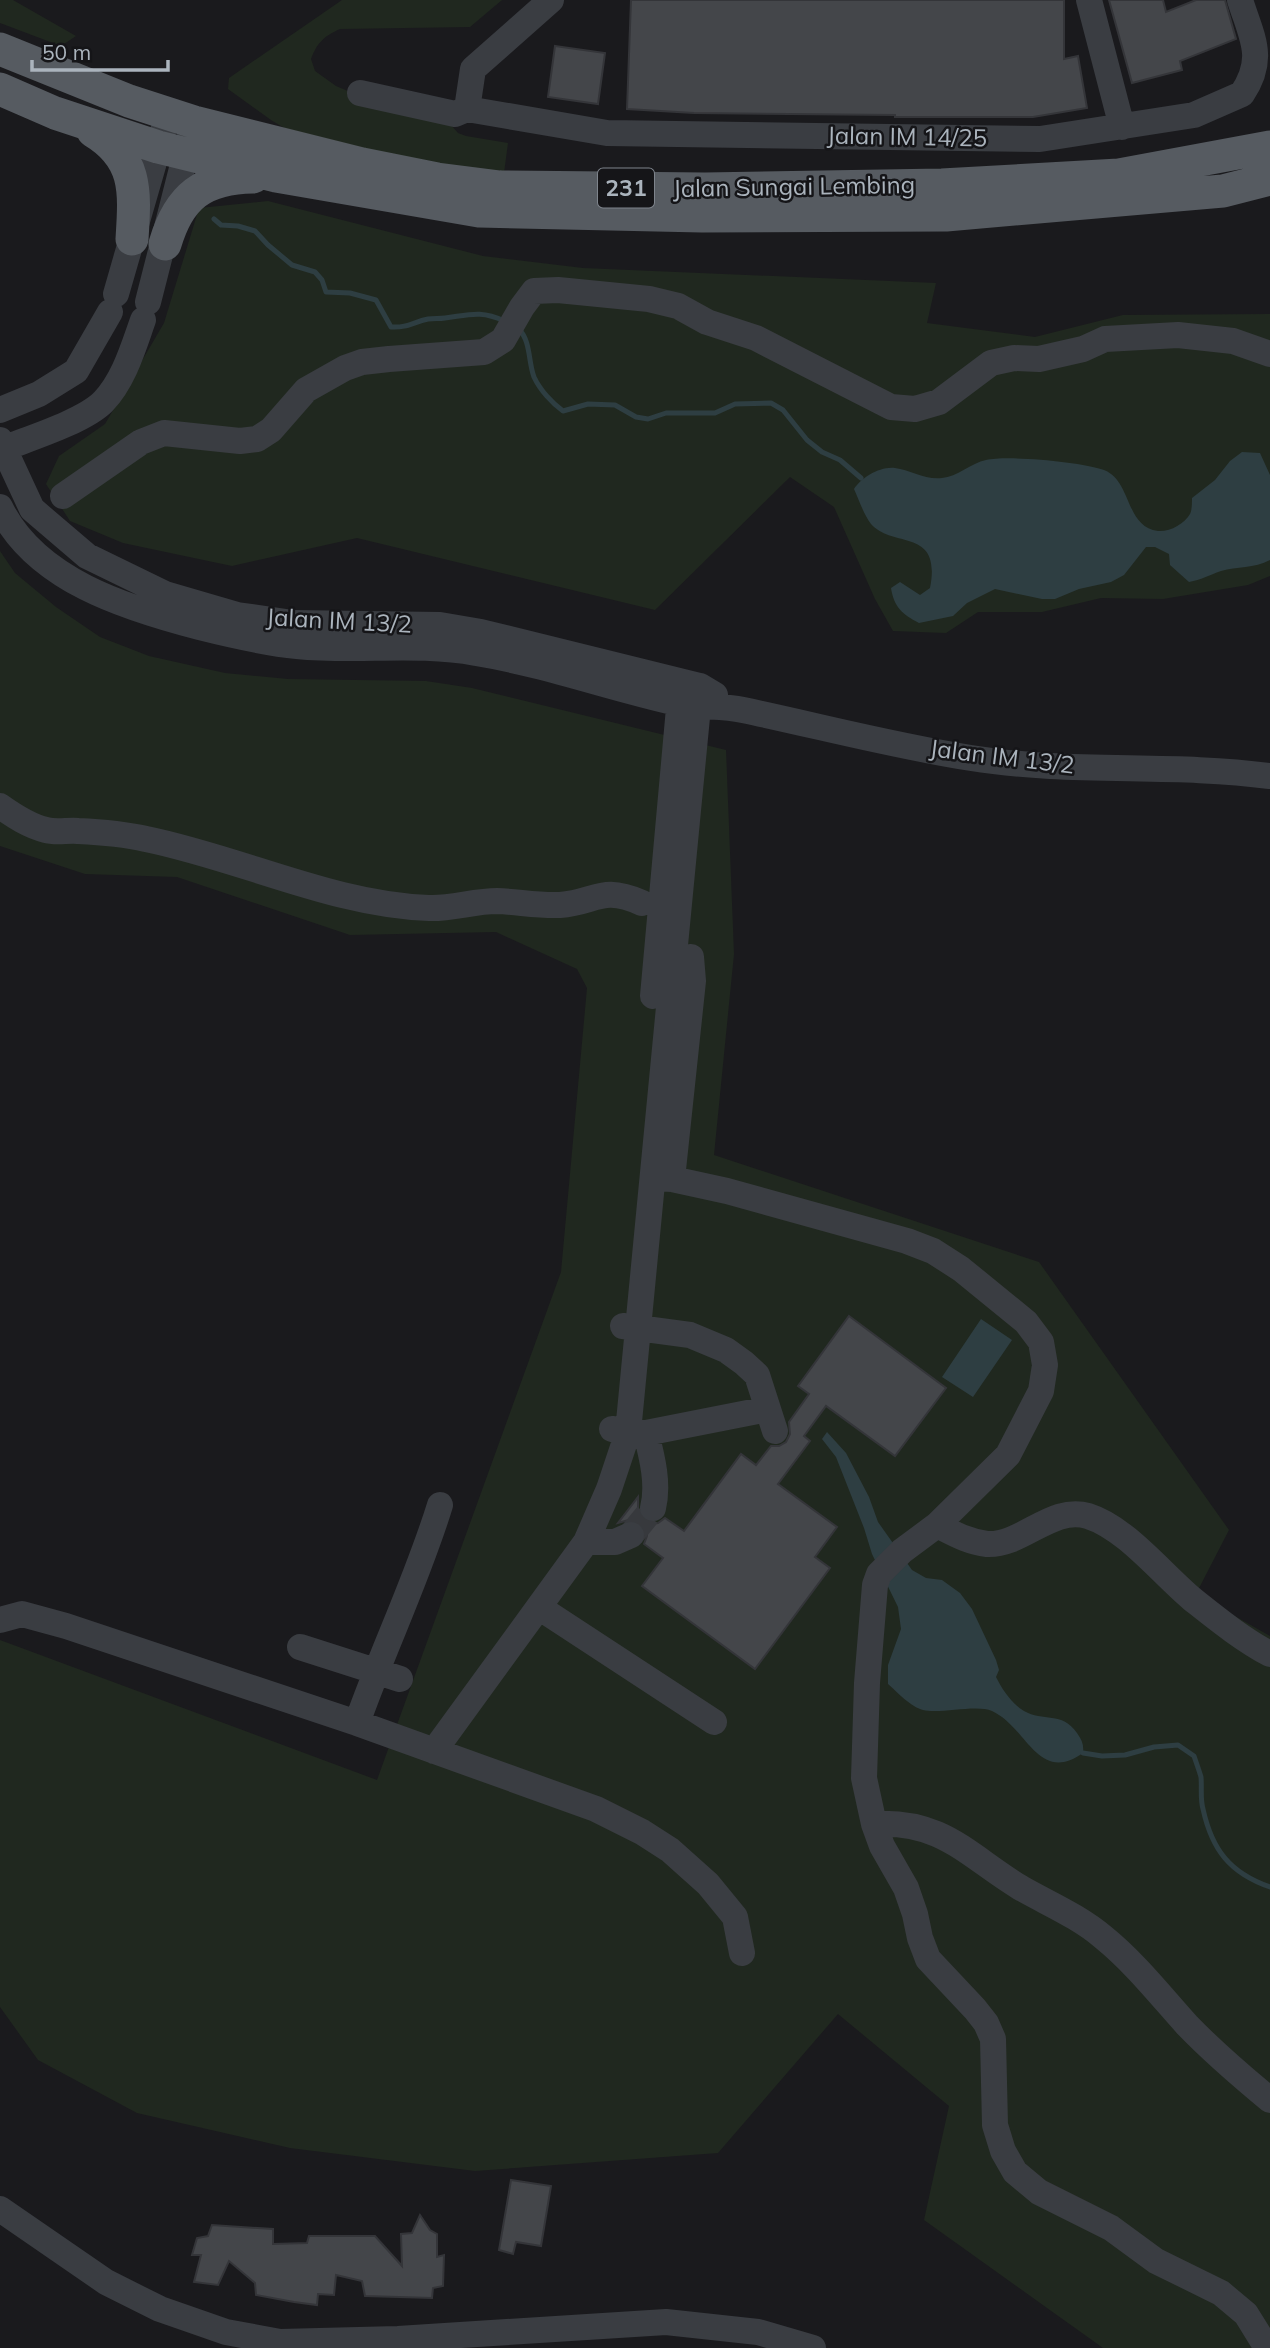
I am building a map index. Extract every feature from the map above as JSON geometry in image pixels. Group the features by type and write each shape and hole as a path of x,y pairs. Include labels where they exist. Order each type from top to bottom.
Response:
{"main road":[{"name":"Jalan Sungai Lembing","path":"0,49 181,118 362,164 437,179 500,187 705,189 954,185 1119,175 1265,146"},
{"name":"Jalan Sungai Lembing","path":"0,89 55,113 172,150 276,176 479,211 702,216 946,215 1223,191 1270,179"},
{"path":"55,113 109,141 120,153 130,175 134,200 132,239"},
{"path":"164,244 172,220 185,201 205,186 228,178 276,176"}],"street":[{"path":"467,109 473,69 551,0"},
{"path":"1088,0 1122,127"},
{"name":"Jalan IM 14/25","path":"360,93 454,114 467,109 607,133 1040,139 1194,115 1242,94 1255,68 1257,55 1240,0"},
{"path":"0,410 39,394 76,371 93,345 113,303 132,239 172,150 181,118"},
{"path":"1,446 80,417 101,404 113,390 127,364 146,311 164,244 172,150"},
{"path":"63,496 141,442 164,433 240,441 257,439 271,430 306,390 328,375 362,362 484,352 503,340 534,291 558,290 649,299 678,306 708,321 756,338 891,407 915,409 939,402 991,363 1014,358 1039,359 1083,349 1105,340 1178,335 1233,341 1270,354"},
{"name":"Jalan IM 13/2","path":"1,446 32,509 87,556 165,594 237,615 293,623 427,625 468,630 737,709 973,759 1050,766 1270,776"},
{"name":"Jalan IM 13/2","path":"0,507 7,522 36,554 63,573 112,601 164,618 237,636 298,646 440,647 481,653 690,695"},
{"path":"434,1751 586,1542 609,1489 626,1438 630,1328 690,695"},
{"path":"0,806 29,824 49,831 144,838 222,857 310,886 391,905 432,908 496,901 534,906 564,905 595,896 614,894 642,903"},
{"path":"641,1220 663,1178 694,981 691,957"},
{"path":"655,1071 663,1178"},
{"path":"663,1178 727,1191 907,1241 933,1251 961,1269 1026,1322 1041,1342 1045,1365 1041,1391 1008,1455 937,1525 902,1551 880,1574 875,1585 864,1778 874,1824 882,1846 905,1888 928,1959 975,2009 986,2023 993,2039 995,2125 1003,2151 1015,2172 1039,2192 1111,2228 1129,2244 1156,2261 1221,2293 1246,2314 1267,2348"},
{"path":"626,1438 772,1420 757,1375 726,1350 690,1335 630,1328"},
{"path":"626,1438 652,1457 656,1495 653,1508"},
{"path":"357,1723 375,1671 417,1575 440,1505"},
{"path":"937,1525 971,1541 990,1544 1010,1540 1059,1517 1074,1514 1087,1516 1111,1526 1192,1599 1270,1654"},
{"path":"586,1542 615,1542 631,1535"},
{"path":"540,1608 714,1722"},
{"path":"0,1620 22,1614 55,1623 357,1723 596,1809 642,1832 691,1867 720,1897 734,1917 742,1953"},
{"path":"300,1647 400,1679"},
{"path":"874,1824 897,1823 916,1827 961,1845 1021,1888 1057,1905 1102,1936 1127,1959 1189,2027 1270,2100"},
{"path":"0,2209 106,2282 160,2309 226,2332 280,2342 398,2339 666,2322 758,2332 813,2348"}],"shaded area":[{"path":"0,0 13,0 76,36 61,46 0,23"},
{"path":"342,0 502,0 470,27 340,29 322,41 311,59 315,71 336,86 390,109 451,125 458,133 466,136 508,143 504,173 430,165 291,132 228,89 229,78"},
{"path":"268,201 483,256 583,268 936,283 927,323 1035,337 1123,315 1270,314 1270,576 1248,585 1163,599 1101,598 1042,612 978,612 946,633 893,631 875,599 834,507 790,477 655,610 357,538 232,566 123,543 70,521 46,484 59,456 105,424 164,323 199,208"},
{"path":"1242,452 1260,453 1270,475 1270,560 1258,565 1221,571 1189,582 1170,565 1169,554 1155,547 1146,547 1124,575 1111,582 1079,589 1055,599 1042,599 995,589 967,603 953,616 919,623 900,609 891,588 900,582 920,595 930,588 932,569 929,556 913,542 891,536 871,524 854,489 872,474 889,468 936,478 948,477 986,460 1011,458 1063,462 1094,467 1113,476 1140,521 1147,528 1163,531 1176,527 1187,518 1191,512 1192,498 1215,480 1230,461"},
{"path":"0,551 15,573 56,607 100,637 149,656 225,673 288,679 426,681 472,688 726,750 734,954 714,1155 1039,1262 1229,1530 1196,1594 1270,1636 1270,2348 1103,2348 924,2220 949,2106 838,2014 718,2153 475,2171 290,2148 137,2113 38,2060 0,2007 0,1640 377,1780 561,1272 587,988 577,969 496,932 350,935 177,877 85,874 0,846"},
{"path":"981,1319 1012,1340 973,1397 942,1377"},
{"path":"827,1432 846,1453 869,1497 878,1522 912,1570 926,1578 942,1580 960,1593 972,1609 996,1660 999,1670 996,1677 1007,1695 1024,1711 1059,1719 1071,1726 1081,1740 1083,1753 1068,1761 1055,1762 1034,1750 1015,1729 992,1711 977,1708 923,1710 909,1703 888,1684 888,1665 901,1629 898,1607 872,1554 836,1457 822,1439"}],"building":[{"path":"631,0 1064,0 1064,59 1078,56 1087,108 1033,117 895,117 627,109"},
{"path":"1109,0 1163,0 1166,12 1196,0 1225,0 1236,39 1180,61 1182,70 1132,83"},
{"path":"555,46 605,53 598,104 548,97"},
{"path":"849,1316 946,1388 895,1456 826,1406 804,1436 810,1441 778,1484 837,1527 815,1557 830,1568 755,1669 642,1586 663,1558 644,1544 646,1529 641,1523 632,1519 618,1523 638,1497 638,1513 643,1520 651,1524 665,1518 684,1531 741,1454 756,1465 771,1446 786,1442 790,1434 789,1422 809,1394 798,1386"},
{"path":"511,2180 551,2186 541,2246 516,2242 513,2254 499,2250"},
{"path":"420,2215 430,2230 437,2234 437,2257 444,2255 443,2286 433,2288 432,2298 365,2296 362,2281 336,2275 334,2295 318,2294 317,2305 294,2302 256,2295 255,2283 229,2261 218,2285 194,2282 201,2255 192,2255 197,2238 208,2236 212,2225 273,2229 273,2244 307,2243 309,2236 375,2236 402,2266 401,2234 412,2233"}],"waterway":[{"path":"214,219 221,225 255,231 292,265 315,272 322,280 326,292 350,293 376,300 391,327 406,326 428,319 475,314 504,321"},
{"path":"519,329 526,340 534,377 547,396 563,411 588,404 615,405 636,417 648,419 666,413 715,413 735,404 771,403 783,410 807,440 822,452 840,460 861,478"},
{"path":"1083,1753 1125,1755 1154,1747 1178,1745 1194,1756 1201,1777 1203,1809 1218,1848 1244,1875 1270,1887"}],"tunnel":[{"path":"631,1535 653,1508"}]}
